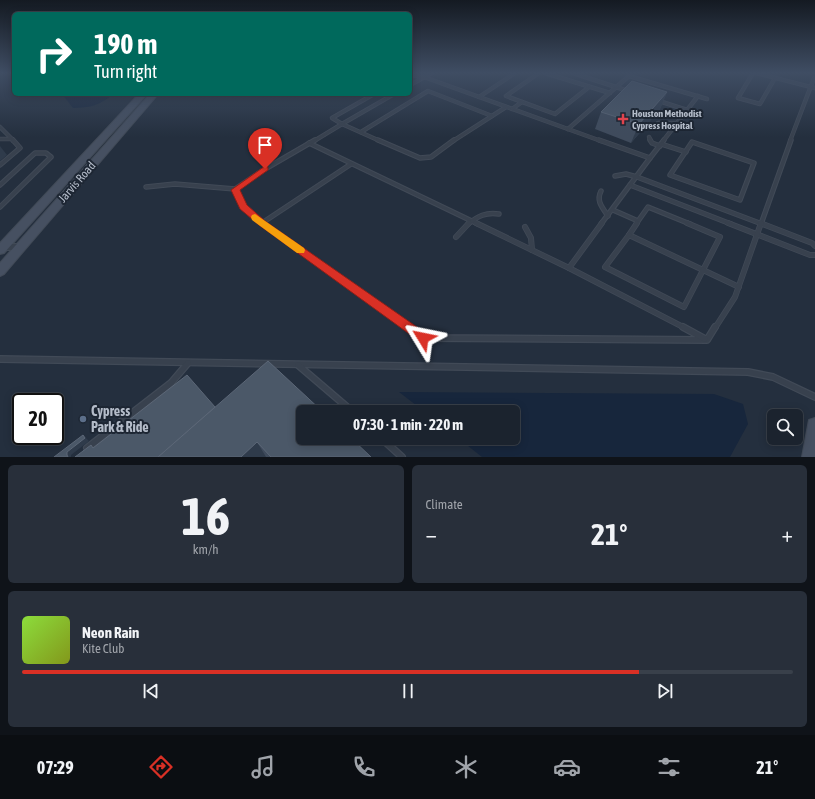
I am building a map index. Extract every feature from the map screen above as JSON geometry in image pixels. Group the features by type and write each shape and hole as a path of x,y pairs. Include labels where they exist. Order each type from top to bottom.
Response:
{"street":[{"name":"Jarvis Road","path":"1,248 141,96"},
{"name":"Jarvis Road","path":"2,267 152,96"},
{"path":"112,128 124,128"},
{"path":"1,248 21,247"},
{"path":"810,457 815,426"}],"lane":[{"path":"361,132 423,94"},
{"path":"437,94 492,116"},
{"path":"472,94 650,158"},
{"path":"479,97 483,94"},
{"path":"508,94 506,96 555,114 581,94"},
{"path":"568,129 608,94"},
{"path":"692,94 707,99"},
{"path":"740,94 738,98 760,104 766,94"},
{"path":"707,340 735,297 807,94"},
{"path":"370,96 332,116 332,118 342,124 420,158 432,157 466,131 506,107"},
{"path":"146,187 175,184 235,190 265,169 391,96"},
{"path":"570,268 630,185 637,178 650,158 698,96"},
{"path":"652,99 687,110"},
{"path":"512,109 522,102"},
{"path":"658,123 678,122"},
{"path":"0,127 20,148 0,165"},
{"path":"649,137 652,143 686,152"},
{"path":"0,139 12,139"},
{"path":"692,142 754,163 740,200 670,174 686,152 692,142"},
{"path":"309,143 570,268 707,340"},
{"path":"0,185 35,153 46,153 51,157 0,207"},
{"path":"262,223 351,164"},
{"path":"615,176 626,174 761,224 815,246"},
{"path":"630,185 815,256"},
{"path":"235,190 243,207 262,223 423,338 707,340"},
{"path":"601,191 598,197 599,203 608,216"},
{"path":"648,207 720,237 684,307 605,267 628,235 648,207"},
{"path":"612,210 638,221"},
{"path":"456,237 472,221 481,215 487,213 499,214"},
{"path":"525,227 530,233 532,250"},
{"path":"628,235 739,287"},
{"path":"0,359 748,372 773,377 815,397"},
{"path":"81,452 171,383 188,363"},
{"path":"277,370 282,364"},
{"path":"298,365 345,405"},
{"path":"389,445 402,457"}],"water":[{"path":"64,96 110,96 104,101 94,105 73,108"},
{"path":"399,392 714,394 743,404 748,424 730,457 482,457 467,445 520,445 520,405 416,405"}],"building":[{"path":"619,94 665,94 639,124 601,112"},
{"path":"268,361 315,405 296,405 296,445 358,445 371,457 271,457 257,442 241,457 158,457"},
{"path":"187,375 215,407 158,457 75,457 91,445 93,448"},
{"path":"83,435 85,438 67,452 68,457 54,457"}],"slow traffic":[{"path":"255,217 300,250"}],"place":[{"name":"Houston Methodist Cypress Hospital","path":"623,119"},
{"name":"Cypress Park & Ride","path":"83,419"}],"route":[{"path":"265,169 235,190 243,207 262,223 423,338"}]}
